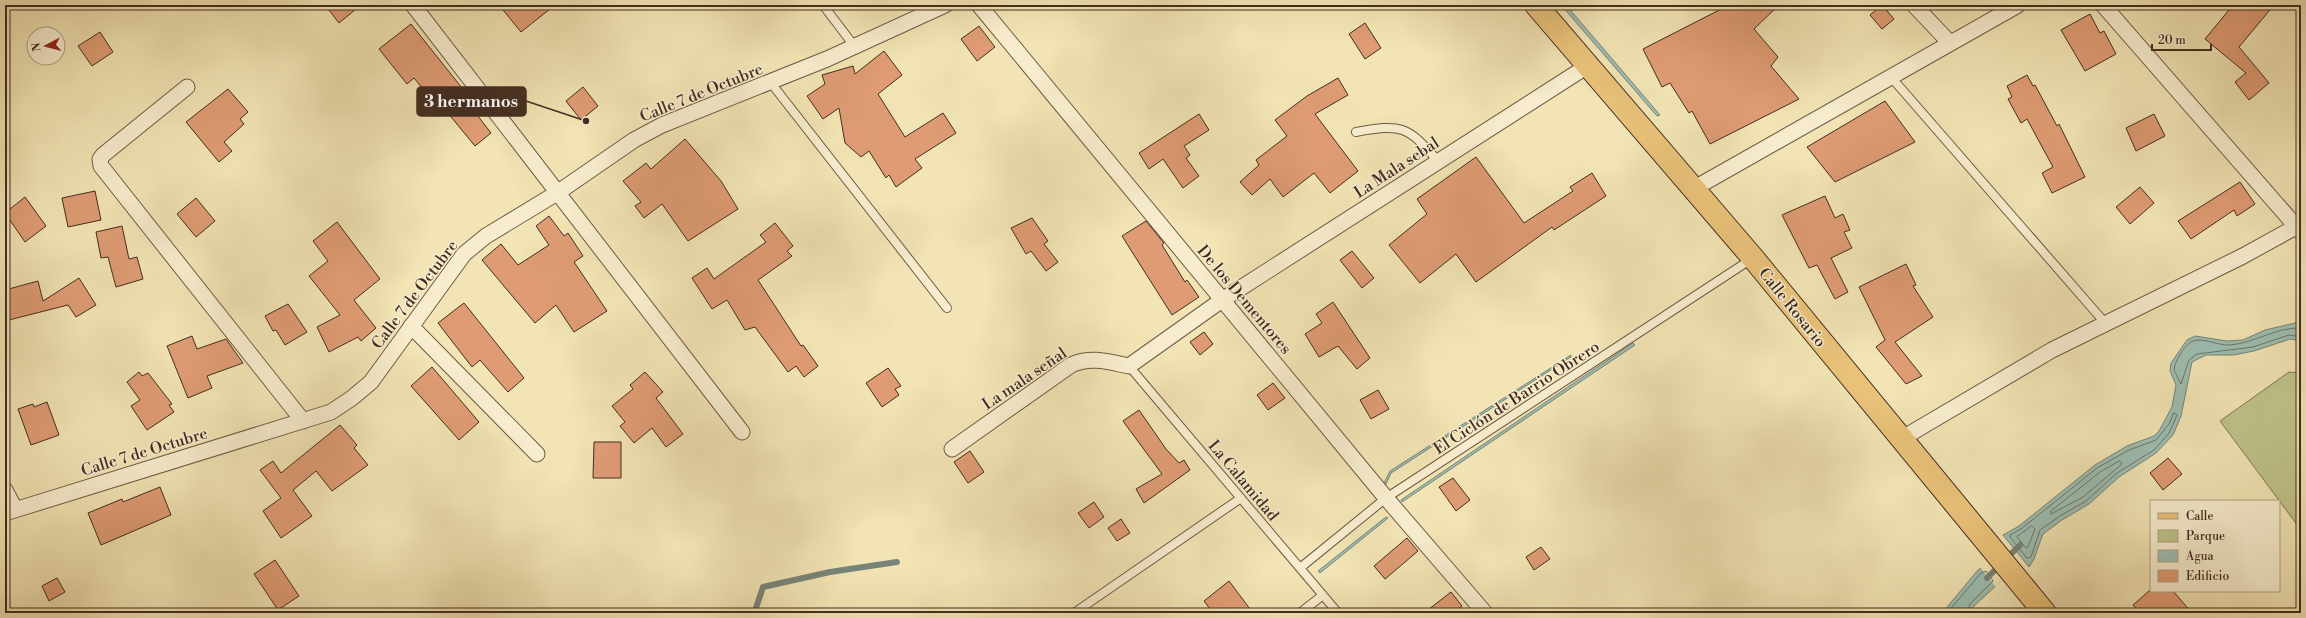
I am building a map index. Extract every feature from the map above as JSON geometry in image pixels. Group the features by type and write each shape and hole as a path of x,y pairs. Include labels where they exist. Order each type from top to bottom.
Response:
{"main road":[{"name":"Calle Rosario","path":"1536,5 1753,258 2045,613"}],"street":[{"path":"413,5 742,432"},
{"name":"Calle 7 de Octubre","path":"10,511 330,412 352,398 371,382 464,254 474,244 557,193 634,140 662,125 772,83 855,47 945,5"},
{"name":"De los Dementores","path":"979,5 1386,498 1485,613"},
{"path":"1914,5 1950,43"},
{"path":"1693,189 2018,5"},
{"path":"1901,439 2052,350 2299,227 2103,5"},
{"name":"La Mala sebal","path":"1222,300 1589,65"},
{"path":"188,87 102,155 100,159 100,166 303,421"},
{"path":"1129,366 1222,300"},
{"path":"411,326 537,454"},
{"name":"La mala señal","path":"952,449 1080,360 1092,359 1129,366"},
{"path":"5,490 10,511"}],"lane":[{"path":"823,5 855,47"},
{"path":"1891,77 2106,324"},
{"path":"772,83 947,308"},
{"path":"1356,132 1383,127 1402,129 1422,141 1438,161"},
{"name":"El Ciclón de Barrio Obrero","path":"1300,568 1386,498 1753,258"},
{"name":"La Calamidad","path":"1129,366 1338,613"},
{"path":"1074,613 1241,498"},
{"path":"1300,613 1323,595"}],"green space":[{"path":"2289,372 2301,373 2301,530 2280,500 2220,421"}],"water":[{"path":"1561,5 1566,5 1660,115 1657,116"},
{"path":"2295,323 2301,324 2301,341 2290,339 2254,351 2233,355 2206,355 2192,362 2181,416 2173,435 2156,453 2119,477 2089,504 2062,520 2043,534 2034,559 2029,567 2003,535 2019,526 2095,465 2127,446 2154,436 2159,431 2172,407 2176,385 2170,371 2171,363 2187,340 2195,336 2227,341 2243,340 2265,330"},
{"path":"1633,343 1635,345 1402,502 1401,500"},
{"path":"1571,355 1571,357 1391,473 1386,484 1384,483 1390,471"},
{"path":"1386,517 1388,518 1320,573 1318,571"},
{"path":"1987,565 2000,582 1973,607 1970,613 1942,613 1978,570"}],"pier":[{"path":"1986,563 2001,581 1996,587 1980,567"}],"building":[{"path":"325,5 361,5 339,23"},
{"path":"499,5 555,5 521,32"},
{"path":"1729,5 1779,5 1754,29 1778,57 1771,66 1799,99 1710,144 1692,111 1689,113 1670,83 1662,87 1643,49"},
{"path":"1882,5 1894,19 1882,29 1870,15"},
{"path":"2233,5 2274,5 2239,47 2269,83 2249,100 2235,82 2246,73 2205,39"},
{"path":"2090,14 2100,33 2104,31 2116,54 2085,71 2061,30"},
{"path":"1365,23 1381,48 1365,59 1349,34"},
{"path":"411,24 462,88 460,89 466,96 464,98 491,133 475,146 447,112 444,115 414,78 407,84 379,49"},
{"path":"979,26 995,47 977,61 961,39"},
{"path":"100,32 113,52 92,66 78,46"},
{"path":"884,51 902,75 878,94 905,137 943,113 956,133 915,159 922,168 896,187 889,175 886,178 869,151 861,157 845,143 839,108 823,119 807,96 825,84 822,75 853,66 855,74"},
{"path":"2027,75 2033,86 2035,85 2057,126 2059,124 2085,177 2052,193 2042,173 2053,167 2027,119 2021,123 2008,99 2012,97 2007,86"},
{"path":"1338,78 1348,95 1315,114 1358,171 1330,193 1314,173 1283,197 1270,179 1252,195 1240,182 1259,165 1256,160 1287,136 1275,120 1307,96"},
{"path":"583,87 598,106 581,120 566,101"},
{"path":"228,89 248,112 240,119 244,124 224,142 232,151 219,162 186,122"},
{"path":"1885,101 1915,142 1835,182 1807,147"},
{"path":"1199,114 1209,130 1184,146 1190,155 1186,158 1199,176 1183,188 1163,159 1149,169 1139,153"},
{"path":"2154,114 2165,136 2136,151 2126,128"},
{"path":"685,139 721,181 738,209 688,241 662,204 644,218 635,206 641,202 623,181 646,163 651,169"},
{"path":"1476,157 1524,223 1573,191 1570,187 1592,173 1606,196 1554,230 1552,227 1476,282 1456,254 1420,283 1389,245 1427,214 1417,199"},
{"path":"2240,182 2255,204 2237,216 2234,210 2191,239 2178,221"},
{"path":"2140,187 2154,203 2130,224 2116,207"},
{"path":"95,191 101,220 68,227 62,198"},
{"path":"1825,196 1835,218 1843,214 1850,230 1844,232 1852,248 1831,258 1848,292 1835,299 1817,265 1809,268 1782,215"},
{"path":"25,197 46,226 25,242 5,213"},
{"path":"196,198 215,221 196,237 177,214"},
{"path":"549,216 564,236 568,233 583,256 574,262 607,311 574,332 556,305 535,323 482,260 501,244 518,265 549,245 536,226"},
{"path":"1032,218 1048,241 1044,244 1058,262 1046,271 1031,251 1026,254 1011,228"},
{"path":"1146,221 1164,243 1162,245 1185,282 1187,280 1199,297 1172,315 1122,236"},
{"path":"337,222 380,279 354,300 376,328 361,341 358,337 329,352 317,327 340,315 309,276 328,261 313,241"},
{"path":"775,223 793,246 787,251 792,256 758,280 801,346 803,345 818,366 804,377 796,366 788,372 755,327 745,330 727,300 712,309 692,278 707,268 714,279 766,242 760,235"},
{"path":"122,226 129,259 137,257 143,279 116,287 108,257 101,258 96,232"},
{"path":"1352,251 1374,278 1362,288 1340,260"},
{"path":"1906,264 1916,285 1913,286 1933,317 1895,342 1922,376 1906,384 1876,347 1885,340 1859,287"},
{"path":"79,278 96,305 76,317 68,305 5,321 5,290 38,281 43,301"},
{"path":"1333,302 1370,358 1357,369 1338,346 1319,357 1305,334 1322,323 1316,314"},
{"path":"464,303 524,378 508,392 480,360 472,367 438,323"},
{"path":"288,304 307,332 285,345 276,330 273,331 265,316"},
{"path":"1204,332 1213,344 1200,355 1190,342"},
{"path":"192,336 197,349 226,339 243,363 207,376 212,388 188,398 167,346"},
{"path":"432,367 479,422 459,440 411,386"},
{"path":"888,368 901,386 895,389 899,395 882,407 866,383"},
{"path":"139,372 142,376 148,373 172,404 169,405 174,412 147,430 131,406 140,400 127,382"},
{"path":"645,372 663,392 656,398 683,434 666,447 652,428 634,443 620,426 625,422 612,406 633,389 630,385"},
{"path":"1273,383 1285,398 1268,410 1257,395"},
{"path":"1378,390 1389,409 1371,419 1360,400"},
{"path":"47,402 59,435 31,445 18,409 33,404 34,407"},
{"path":"1139,410 1166,449 1179,463 1184,460 1190,470 1144,503 1136,489 1162,474 1123,421"},
{"path":"340,425 357,445 354,448 368,465 332,491 316,471 293,490 312,516 281,538 263,511 281,498 260,470 273,461 281,473"},
{"path":"594,442 621,442 621,478 593,478"},
{"path":"970,451 984,472 968,483 954,462"},
{"path":"2168,458 2182,474 2163,490 2150,473"},
{"path":"1453,478 1470,500 1456,511 1439,487"},
{"path":"160,487 171,515 101,545 88,513 122,499 123,502"},
{"path":"1094,502 1104,517 1089,528 1078,513"},
{"path":"1121,519 1130,533 1117,541 1108,528"},
{"path":"1407,538 1418,551 1385,579 1374,566"},
{"path":"1541,547 1550,559 1534,570 1526,557"},
{"path":"275,560 299,596 278,610 254,574"},
{"path":"57,578 65,592 49,601 42,586"},
{"path":"1229,581 1253,613 1213,613 1204,601"},
{"path":"2149,591 2174,592 2192,613 2140,613 2133,605"},
{"path":"1451,592 1462,606 1452,613 1424,613"}],"waterway":[{"path":"1987,578 2020,545"},
{"path":"758,613 756,608 763,587 830,572 897,562"}],"place":[{"name":"3 hermanos","path":"586,121"}]}
